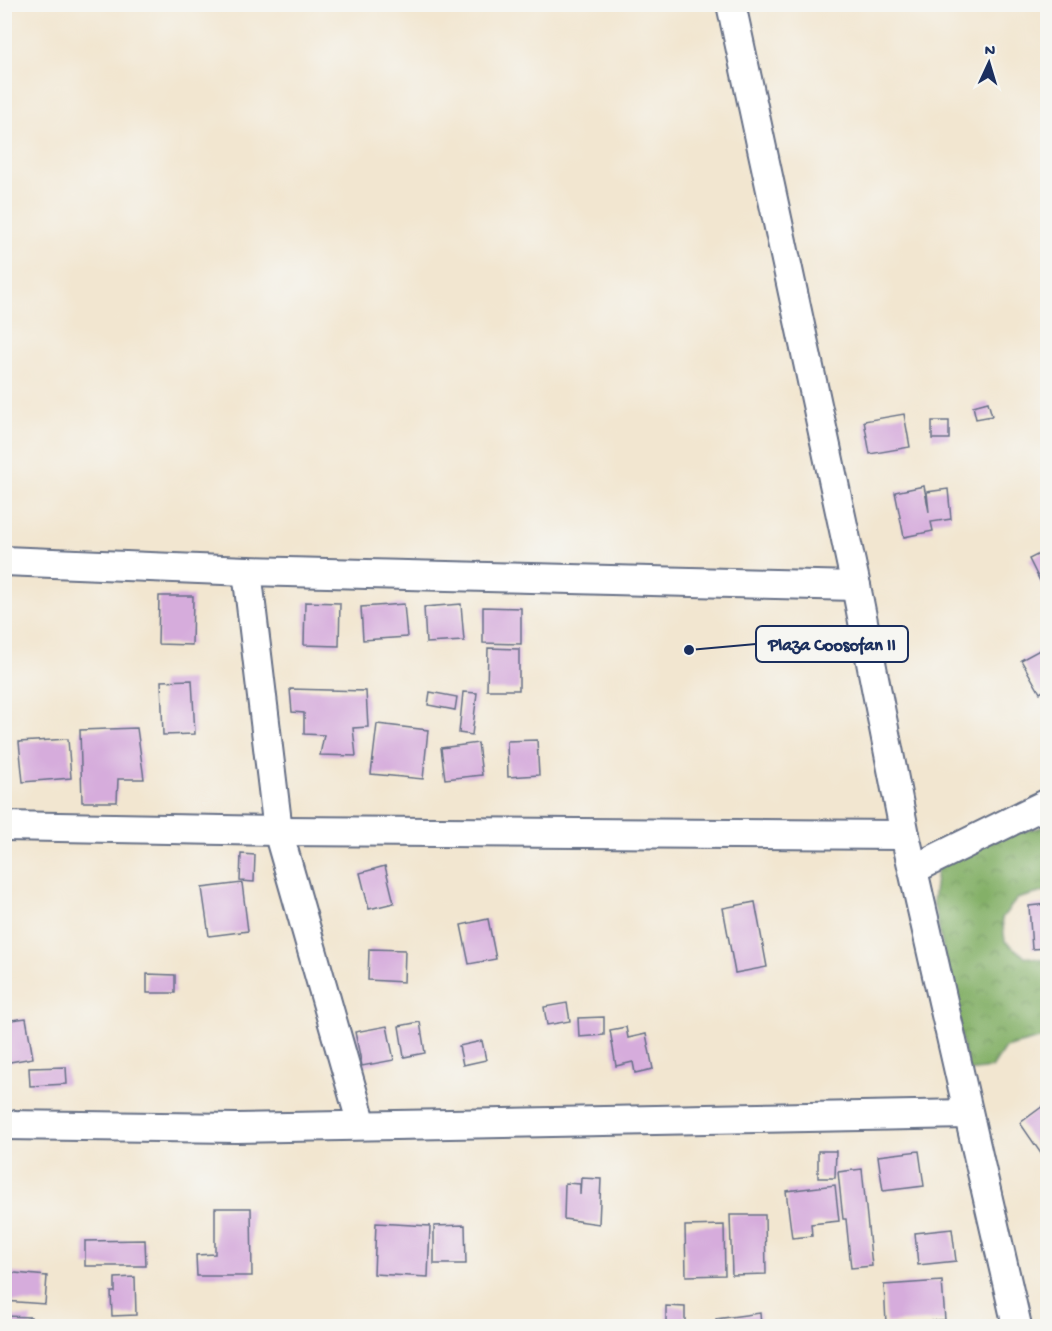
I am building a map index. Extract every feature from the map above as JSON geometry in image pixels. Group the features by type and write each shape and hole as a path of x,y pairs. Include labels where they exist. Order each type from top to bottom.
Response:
{"street":[{"path":"731,4 856,586 905,835 1017,1326"},
{"path":"4,561 247,571 856,586"},
{"path":"247,571 278,831 362,1125"},
{"path":"914,869 1047,802"},
{"path":"4,826 278,831 905,835"},
{"path":"4,1125 225,1128 968,1114"}],"green space":[{"path":"1047,826 1047,891 1017,899 1002,918 1005,941 1024,956 1047,961 1047,1037 1005,1048 992,1068 968,1071 933,901 938,862 1004,836"}],"building":[{"path":"988,402 992,416 976,419 973,406"},
{"path":"904,414 910,447 870,454 864,421"},
{"path":"932,421 949,421 949,439 932,439"},
{"path":"924,486 929,512 927,492 948,489 951,519 931,522 933,531 904,537 895,492"},
{"path":"1047,550 1047,585 1043,587 1029,559"},
{"path":"159,596 193,596 192,645 158,644"},
{"path":"305,602 340,603 339,646 304,645"},
{"path":"404,604 407,637 363,640 361,607"},
{"path":"461,604 464,641 426,643 424,607"},
{"path":"483,607 521,608 521,644 483,643"},
{"path":"1047,646 1047,689 1040,693 1021,660"},
{"path":"488,648 519,649 519,690 487,690"},
{"path":"192,680 195,734 163,735 161,681"},
{"path":"290,689 366,691 368,727 353,728 356,756 320,755 324,735 304,734 304,713 292,712"},
{"path":"430,692 457,697 455,710 428,705"},
{"path":"463,692 477,693 472,735 459,733"},
{"path":"377,724 428,730 423,779 371,774"},
{"path":"137,728 144,779 118,779 117,802 82,802 80,730"},
{"path":"68,739 71,778 23,782 19,742"},
{"path":"537,740 539,775 508,777 507,741"},
{"path":"478,743 482,775 445,779 441,748"},
{"path":"241,854 255,855 254,882 240,881"},
{"path":"385,866 394,903 369,909 360,873"},
{"path":"242,883 248,931 209,936 202,888"},
{"path":"755,902 767,967 735,973 723,908"},
{"path":"1047,904 1047,948 1032,949 1029,906"},
{"path":"488,919 496,959 469,964 461,925"},
{"path":"369,949 405,950 404,982 368,980"},
{"path":"147,974 175,975 175,993 147,993"},
{"path":"567,1003 570,1021 547,1025 544,1007"},
{"path":"604,1017 604,1035 579,1037 578,1018"},
{"path":"26,1018 33,1058 4,1063 4,1021"},
{"path":"420,1022 425,1053 404,1057 399,1026"},
{"path":"387,1026 394,1060 362,1066 355,1032"},
{"path":"626,1027 628,1038 646,1034 653,1069 635,1073 633,1062 616,1066 610,1030"},
{"path":"482,1041 486,1060 463,1065 459,1046"},
{"path":"66,1067 67,1084 30,1086 29,1068"},
{"path":"1043,1106 1047,1112 1047,1152 1042,1155 1020,1123"},
{"path":"818,1151 836,1151 835,1178 818,1178"},
{"path":"919,1151 924,1186 883,1191 878,1156"},
{"path":"862,1169 872,1266 851,1268 838,1172"},
{"path":"581,1178 601,1179 599,1224 564,1219 565,1183 580,1184 580,1195"},
{"path":"835,1185 839,1221 811,1224 812,1236 792,1238 786,1191"},
{"path":"215,1208 251,1208 252,1276 197,1276 196,1255 215,1254"},
{"path":"730,1215 765,1215 766,1274 732,1275"},
{"path":"376,1223 430,1226 428,1277 374,1274"},
{"path":"465,1225 466,1264 434,1264 434,1226"},
{"path":"724,1225 725,1275 686,1276 685,1226"},
{"path":"952,1229 956,1261 918,1265 915,1233"},
{"path":"145,1240 146,1266 85,1266 85,1241"},
{"path":"4,1272 47,1276 45,1304 4,1301"},
{"path":"135,1277 136,1315 112,1316 111,1292 115,1292 115,1278"},
{"path":"942,1281 945,1320 886,1323 884,1285"},
{"path":"666,1306 685,1307 685,1326 666,1326"},
{"path":"760,1313 761,1326 717,1326 716,1319"},
{"path":"4,1316 31,1317 30,1326 4,1326"}],"place":[{"name":"Plaza Coosofan II","path":"689,650"}]}
